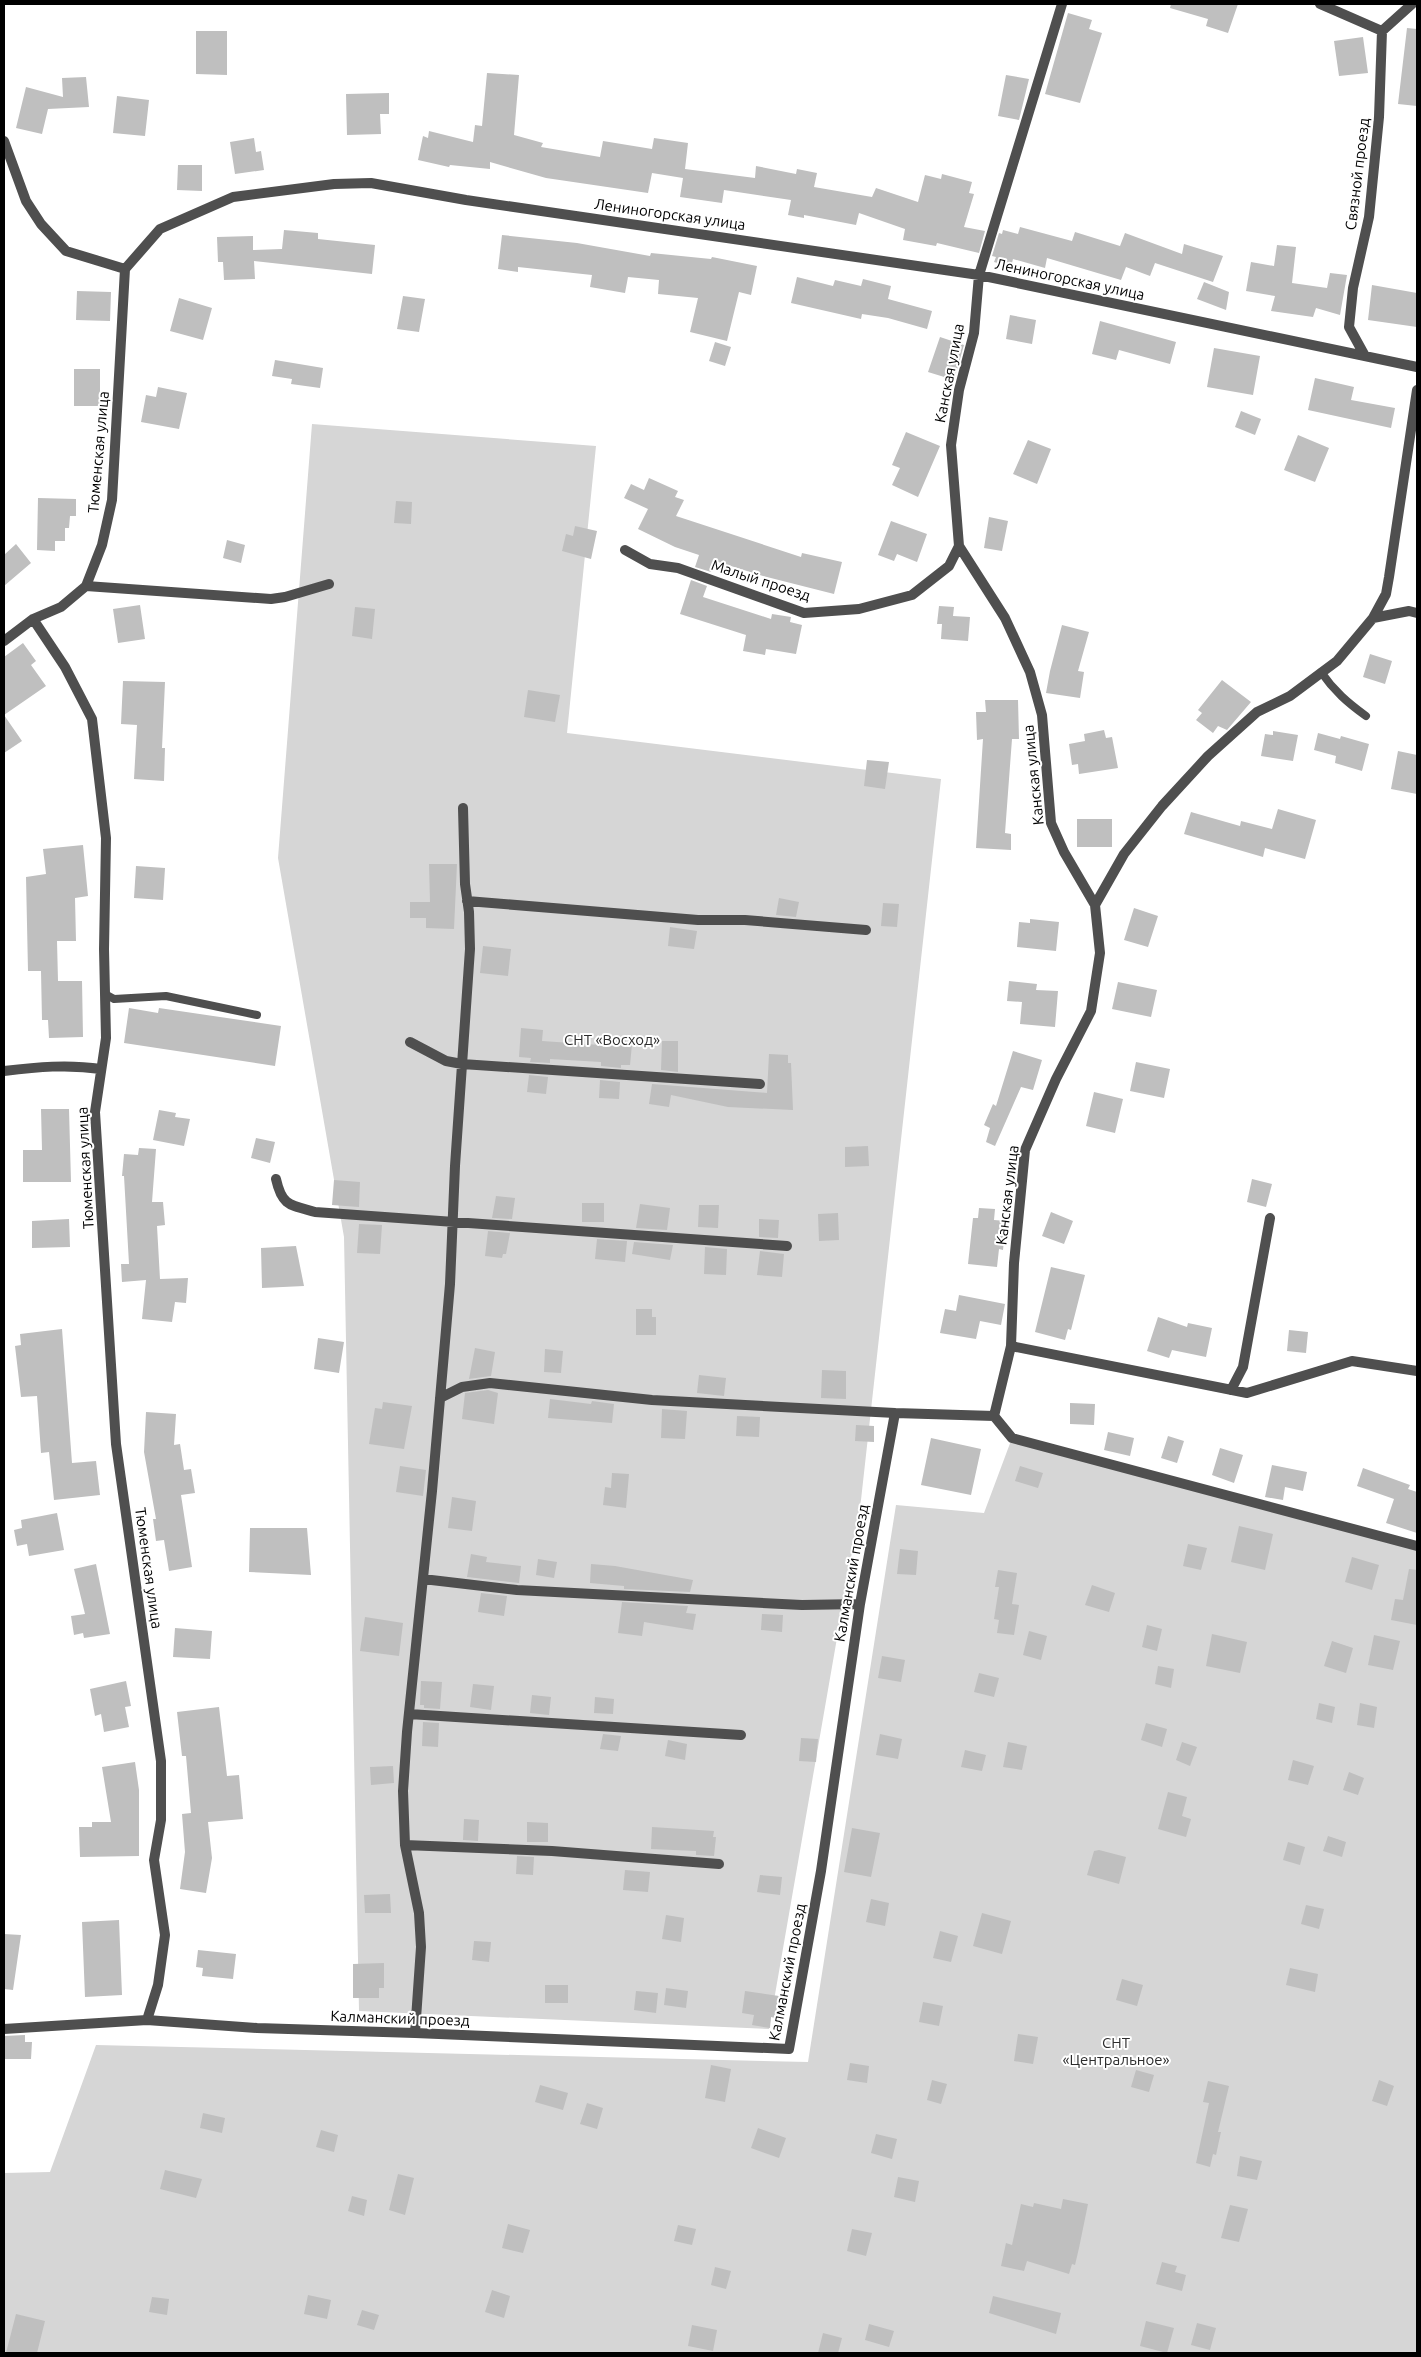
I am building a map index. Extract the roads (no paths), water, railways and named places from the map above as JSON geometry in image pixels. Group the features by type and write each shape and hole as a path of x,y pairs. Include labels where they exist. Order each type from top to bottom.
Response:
{"street":[{"name":"Канская улица","path":"1011,1346 1014,1263 1025,1150 1056,1078 1091,1011 1100,953 1095,904 1064,852 1051,823 1042,715 1030,672 1006,618 959,546 950,445 959,390 974,333 979,275 1062,4"},
{"path":"1320,4 1382,31 1412,4"},
{"name":"Связной проезд","path":"1365,356 1349,326 1353,288 1369,217 1379,117 1382,31"},
{"path":"4,141 26,201 42,224 66,251 125,269"},
{"name":"Лениногорская улица","path":"125,269 160,229 233,197 334,184 371,183 466,200 979,275 1417,367"},
{"name":"Тюменская улица","path":"125,269 112,500 102,545 86,586 61,607 33,619 66,667 92,719 106,838 106,1038 95,1112 116,1444 161,1761 161,1820 154,1860 165,1935 158,1985 146,2020"},
{"path":"1095,904 1124,854 1162,806 1208,756 1257,712 1290,696 1337,661 1373,618 1386,594 1390,577 1417,390"},
{"name":"Малый проезд","path":"625,550 650,564 678,568 804,613 859,609 912,595 949,566 959,546"},
{"path":"86,586 271,599 285,597 329,584"},
{"path":"1373,618 1409,611 1417,613"},
{"path":"4,641 33,619"},
{"path":"416,2033 421,1947 419,1913 405,1845 403,1792 450,1284 470,949 464,884 462,808"},
{"path":"467,901 698,920 745,920 866,930"},
{"path":"410,1042 446,1062 462,1064 760,1084"},
{"path":"4,1072 46,1066 80,1066 101,1069"},
{"path":"276,1179 280,1196 292,1205 315,1212 453,1220 787,1246"},
{"path":"1231,1390 1243,1367 1270,1218"},
{"path":"994,1416 1011,1346 1247,1393 1352,1361 1417,1371"},
{"path":"440,1398 462,1387 490,1383 652,1400 895,1414 994,1416 1012,1438 1417,1546"},
{"name":"Калманский проезд","path":"4,2029 146,2020 256,2028 789,2049 821,1870 860,1604 895,1414"},
{"path":"423,1579 527,1590 802,1605 860,1604"},
{"path":"409,1714 741,1735"},
{"path":"405,1845 552,1851 719,1864"}],"lane":[{"path":"1322,672 1332,688 1366,716"},
{"path":"105,994 114,999 166,996 257,1015"}],"park label":[{"name":"СНТ «Восход»","path":"612,1039"},
{"name":"СНТ «Центральное»","path":"1116,2050"}]}
